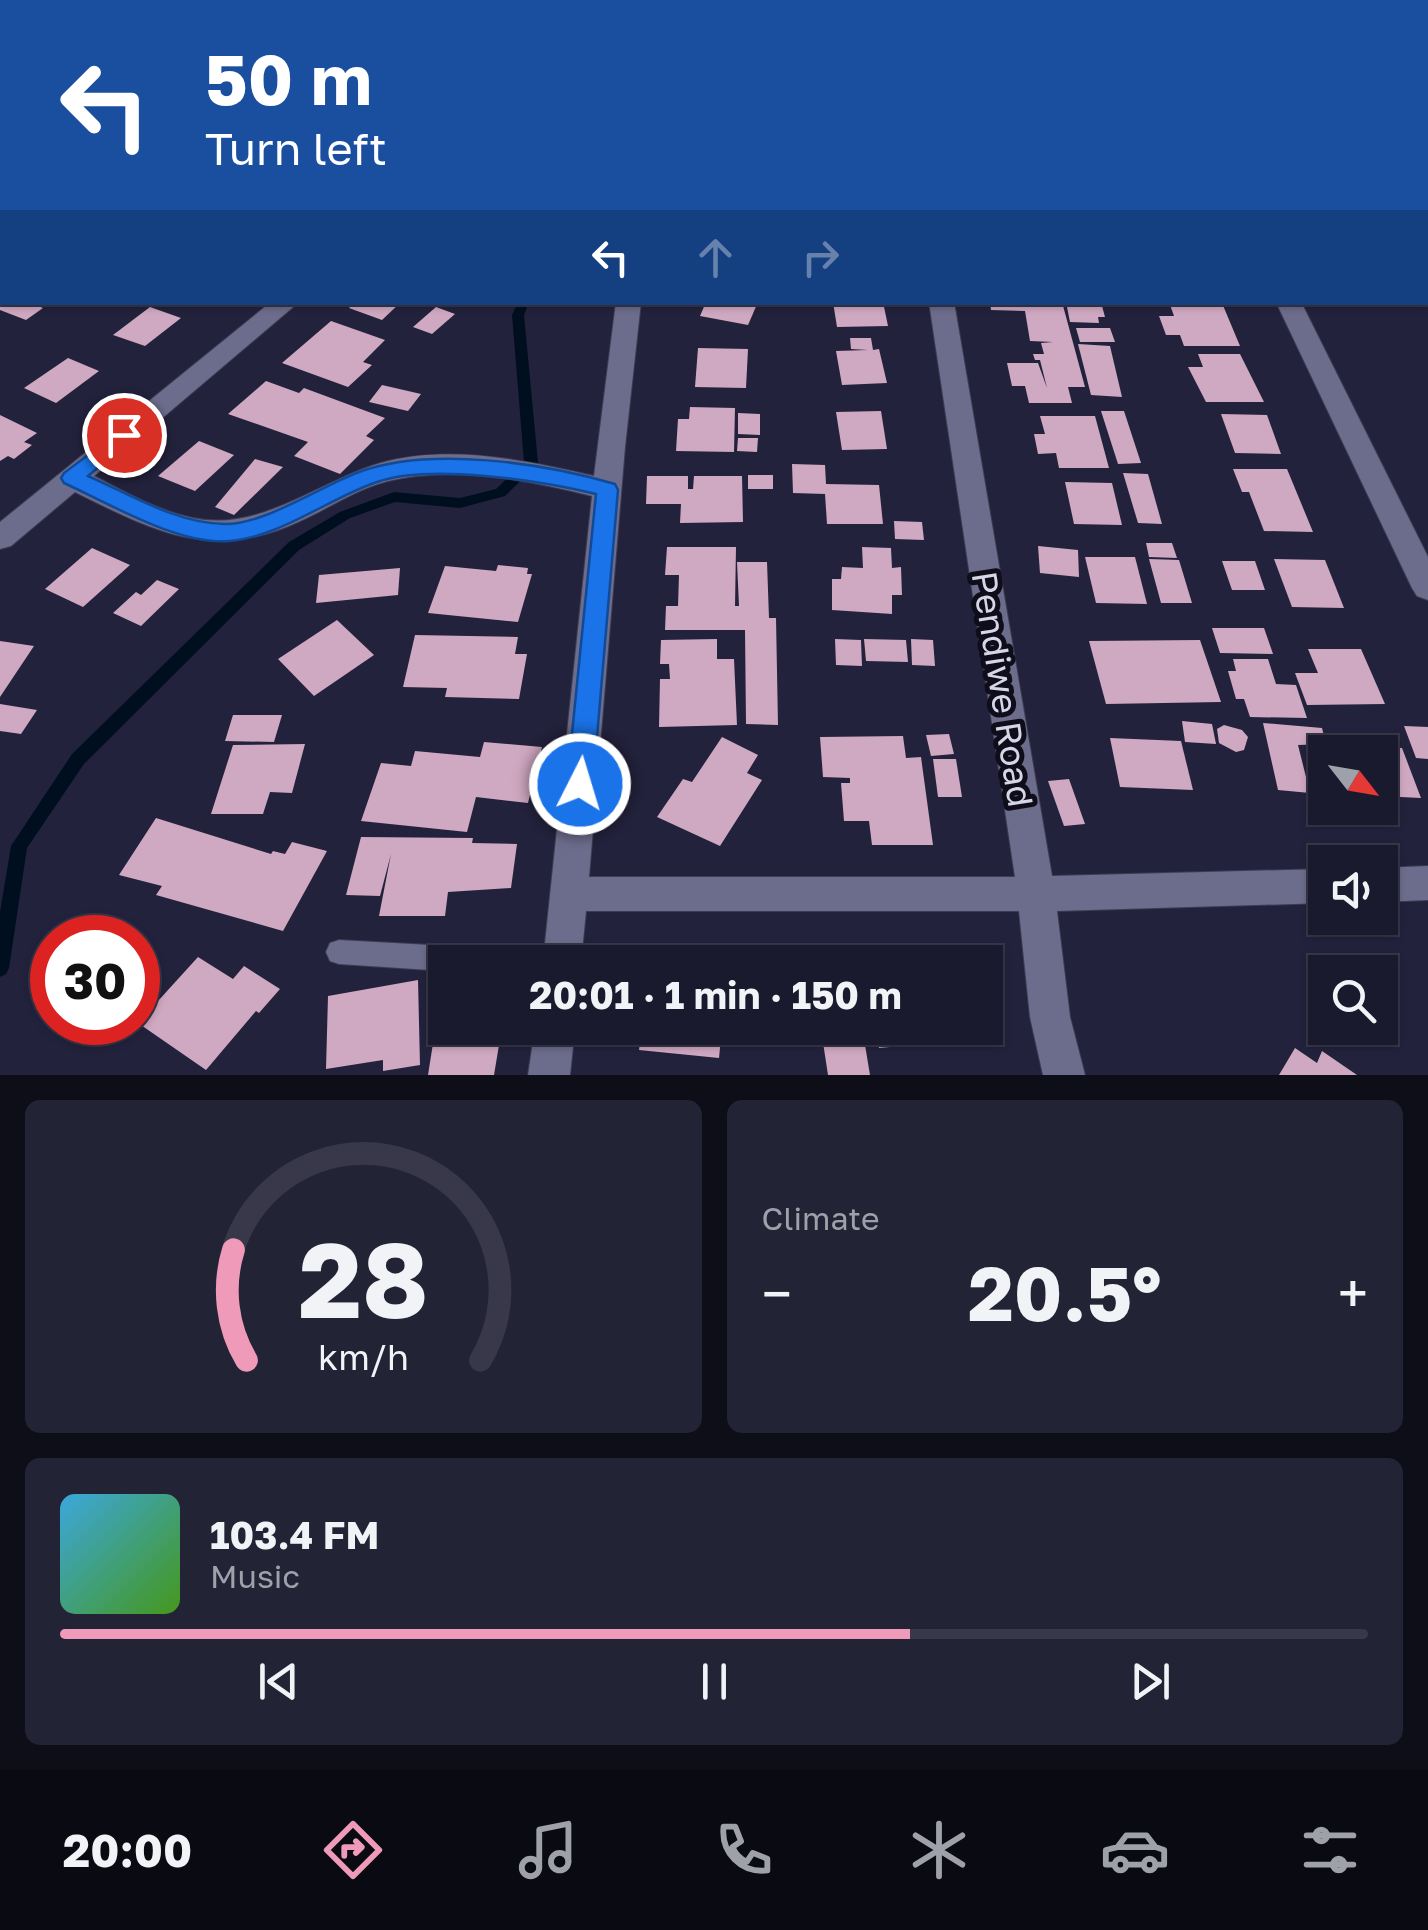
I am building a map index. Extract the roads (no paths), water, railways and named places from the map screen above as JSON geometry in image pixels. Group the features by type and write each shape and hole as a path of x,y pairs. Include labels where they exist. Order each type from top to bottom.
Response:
{"street":[{"path":"0,538 283,305"},
{"path":"564,945 629,305"},
{"name":"Pendiwe Road","path":"941,305 1036,894 1050,1016 1064,1075"},
{"path":"1289,305 1428,588"},
{"path":"72,478 160,518 228,533 256,526 367,477 398,468 470,468 570,480 607,490"},
{"path":"0,504 34,510"},
{"path":"1398,885 1428,884"},
{"path":"570,894 1036,894 1308,886"},
{"path":"549,1075 552,1045"}],"lane":[{"path":"339,952 428,957"}],"waterway":[{"path":"0,968 19,846 78,759 294,546 345,515 394,497 460,503 500,493 531,463 518,315 523,305"}]}
